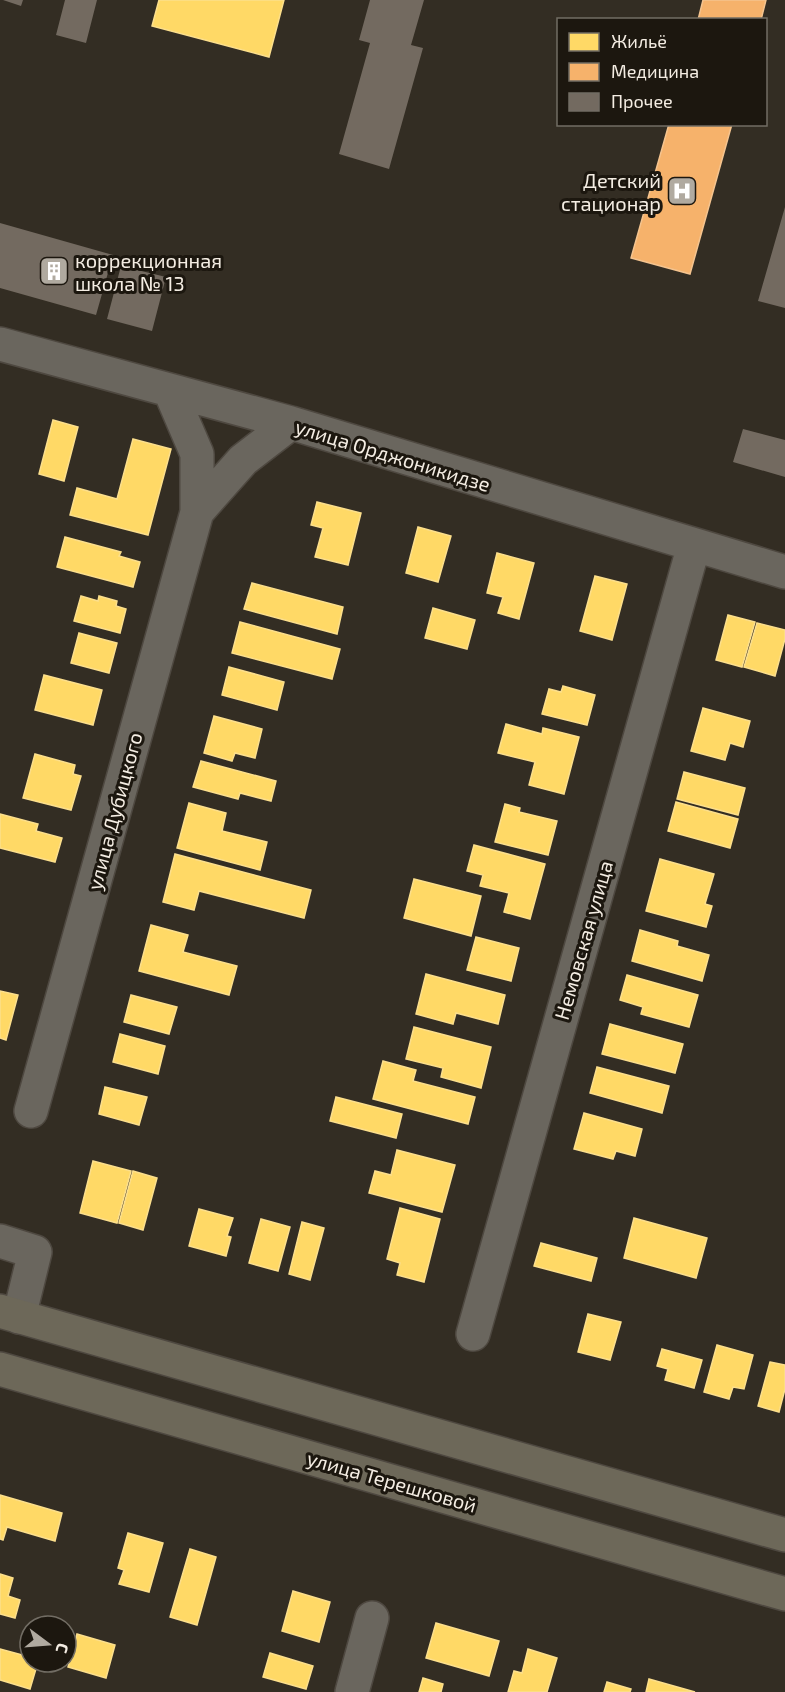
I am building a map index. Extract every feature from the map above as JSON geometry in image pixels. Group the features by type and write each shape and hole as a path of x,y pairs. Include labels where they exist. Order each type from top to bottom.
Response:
{"main road":[{"path":"9,1314 785,1535"},
{"name":"улица Терешковой","path":"0,1369 785,1594"}],"street":[{"name":"улица Орджоникидзе","path":"0,344 291,423 785,572"},
{"name":"улица Дубицкого","path":"32,1111 197,512 197,454 170,391"},
{"name":"улица Дубицкого","path":"197,512 243,460 291,423"},
{"name":"Немовская улица","path":"473,1334 694,545"},
{"path":"0,1241 35,1252 9,1314"},
{"path":"352,1692 372,1618"}],"building: Жильё":[{"path":"159,0 284,0 269,57 152,26"},
{"path":"53,420 78,427 64,481 39,474"},
{"path":"133,439 171,449 148,535 70,515 77,488 117,499"},
{"path":"317,502 361,513 348,565 315,557 323,528 311,525"},
{"path":"418,527 451,536 438,582 406,573"},
{"path":"65,537 121,552 119,556 140,562 133,587 57,567"},
{"path":"497,553 534,563 519,619 498,613 503,597 487,593"},
{"path":"595,576 627,584 612,640 580,631"},
{"path":"252,583 343,607 337,634 244,609"},
{"path":"81,596 98,601 99,596 117,601 116,606 126,609 120,633 74,621"},
{"path":"433,608 475,620 467,649 425,638"},
{"path":"728,615 755,622 742,667 716,660"},
{"path":"240,622 340,649 332,679 232,653"},
{"path":"757,623 785,630 785,639 775,676 744,667"},
{"path":"79,633 117,643 109,673 71,663"},
{"path":"229,667 284,682 277,710 222,695"},
{"path":"44,675 102,690 93,725 35,710"},
{"path":"563,686 595,695 587,725 542,714 549,689 561,692"},
{"path":"703,708 750,721 743,747 730,743 725,760 691,751"},
{"path":"214,716 262,729 255,758 235,753 232,761 204,753"},
{"path":"506,724 542,734 543,728 579,737 564,794 529,785 535,762 498,753"},
{"path":"35,754 75,765 73,774 81,776 71,810 23,798"},
{"path":"201,761 276,781 271,801 240,793 238,799 193,787"},
{"path":"684,772 745,788 738,815 677,799"},
{"path":"676,802 738,819 730,848 668,831"},
{"path":"189,803 226,813 222,831 267,842 260,870 177,848"},
{"path":"505,804 520,808 519,812 557,821 548,855 495,842"},
{"path":"0,814 38,824 36,831 62,838 55,862 0,848"},
{"path":"474,845 545,864 530,919 504,912 509,893 480,886 483,875 467,871"},
{"path":"175,854 311,890 304,918 199,891 194,910 163,902"},
{"path":"660,859 714,874 705,904 712,906 706,927 646,911"},
{"path":"414,879 481,896 471,936 404,918"},
{"path":"151,925 188,935 183,952 237,966 229,995 139,971"},
{"path":"640,930 678,941 677,946 709,955 702,981 632,961"},
{"path":"476,937 519,948 511,981 467,970"},
{"path":"426,974 505,995 498,1024 456,1013 453,1024 416,1014"},
{"path":"627,975 698,995 689,1027 641,1014 643,1007 620,1000"},
{"path":"0,991 18,995 6,1040 0,1038"},
{"path":"131,995 177,1007 169,1034 124,1022"},
{"path":"610,1024 683,1044 675,1073 602,1054"},
{"path":"414,1027 491,1047 481,1088 441,1077 443,1068 406,1059"},
{"path":"120,1034 165,1046 158,1074 113,1062"},
{"path":"383,1061 416,1070 413,1081 475,1097 468,1124 373,1099"},
{"path":"597,1067 669,1086 662,1113 590,1093"},
{"path":"105,1087 147,1097 139,1125 99,1114"},
{"path":"336,1097 402,1114 396,1138 330,1121"},
{"path":"584,1113 642,1129 635,1156 616,1151 613,1159 574,1149"},
{"path":"397,1150 455,1165 442,1212 369,1193 375,1171 391,1175"},
{"path":"93,1161 131,1171 117,1223 80,1213"},
{"path":"133,1171 157,1178 143,1230 119,1223"},
{"path":"400,1208 440,1219 424,1282 397,1275 400,1263 387,1259"},
{"path":"199,1209 233,1218 227,1236 231,1237 226,1256 189,1246"},
{"path":"634,1218 707,1238 696,1278 624,1258"},
{"path":"261,1219 290,1227 278,1271 249,1263"},
{"path":"302,1222 324,1228 310,1280 289,1274"},
{"path":"541,1243 597,1258 591,1281 534,1266"},
{"path":"588,1314 621,1322 610,1360 578,1352"},
{"path":"717,1345 753,1355 744,1389 733,1387 729,1399 704,1392"},
{"path":"662,1349 702,1360 694,1388 665,1380 668,1369 657,1366"},
{"path":"770,1362 785,1365 785,1389 779,1412 758,1406"},
{"path":"0,1495 62,1513 55,1541 7,1527 3,1540 0,1539"},
{"path":"128,1533 163,1543 149,1592 119,1584 124,1570 118,1568"},
{"path":"190,1549 216,1557 197,1625 170,1617"},
{"path":"0,1574 13,1578 8,1596 20,1600 15,1618 0,1614"},
{"path":"293,1591 330,1602 319,1642 282,1631"},
{"path":"436,1623 499,1641 489,1676 426,1658"},
{"path":"78,1634 115,1645 106,1678 78,1670"},
{"path":"0,1649 18,1654 18,1674 34,1674 30,1689 0,1680"},
{"path":"528,1649 557,1658 547,1692 508,1692 514,1671 522,1673"},
{"path":"270,1653 313,1666 306,1689 263,1677"},
{"path":"423,1678 443,1684 441,1692 419,1692"},
{"path":"649,1679 695,1692 646,1692"},
{"path":"607,1682 631,1689 630,1692 604,1692"}],"building: Медицина":[{"path":"703,0 766,0 762,18 698,18"},
{"name":"Детский стационар","path":"668,126 731,126 690,274 631,258"}],"building: Прочее":[{"path":"3,0 23,0 21,6"},
{"path":"65,0 97,0 86,43 56,35"},
{"path":"370,0 424,0 411,45 423,48 389,169 339,154 370,43 359,40"},
{"path":"785,207 785,308 758,301"},
{"name":"коррекционная школа № 13","path":"0,223 113,255 96,315 0,288"},
{"path":"121,266 166,277 152,331 107,319"},
{"path":"743,429 785,440 785,477 733,462"}],"place":[{"name":"Детский стационар","path":"682,191"},
{"name":"коррекционная школа № 13","path":"54,271"}]}
